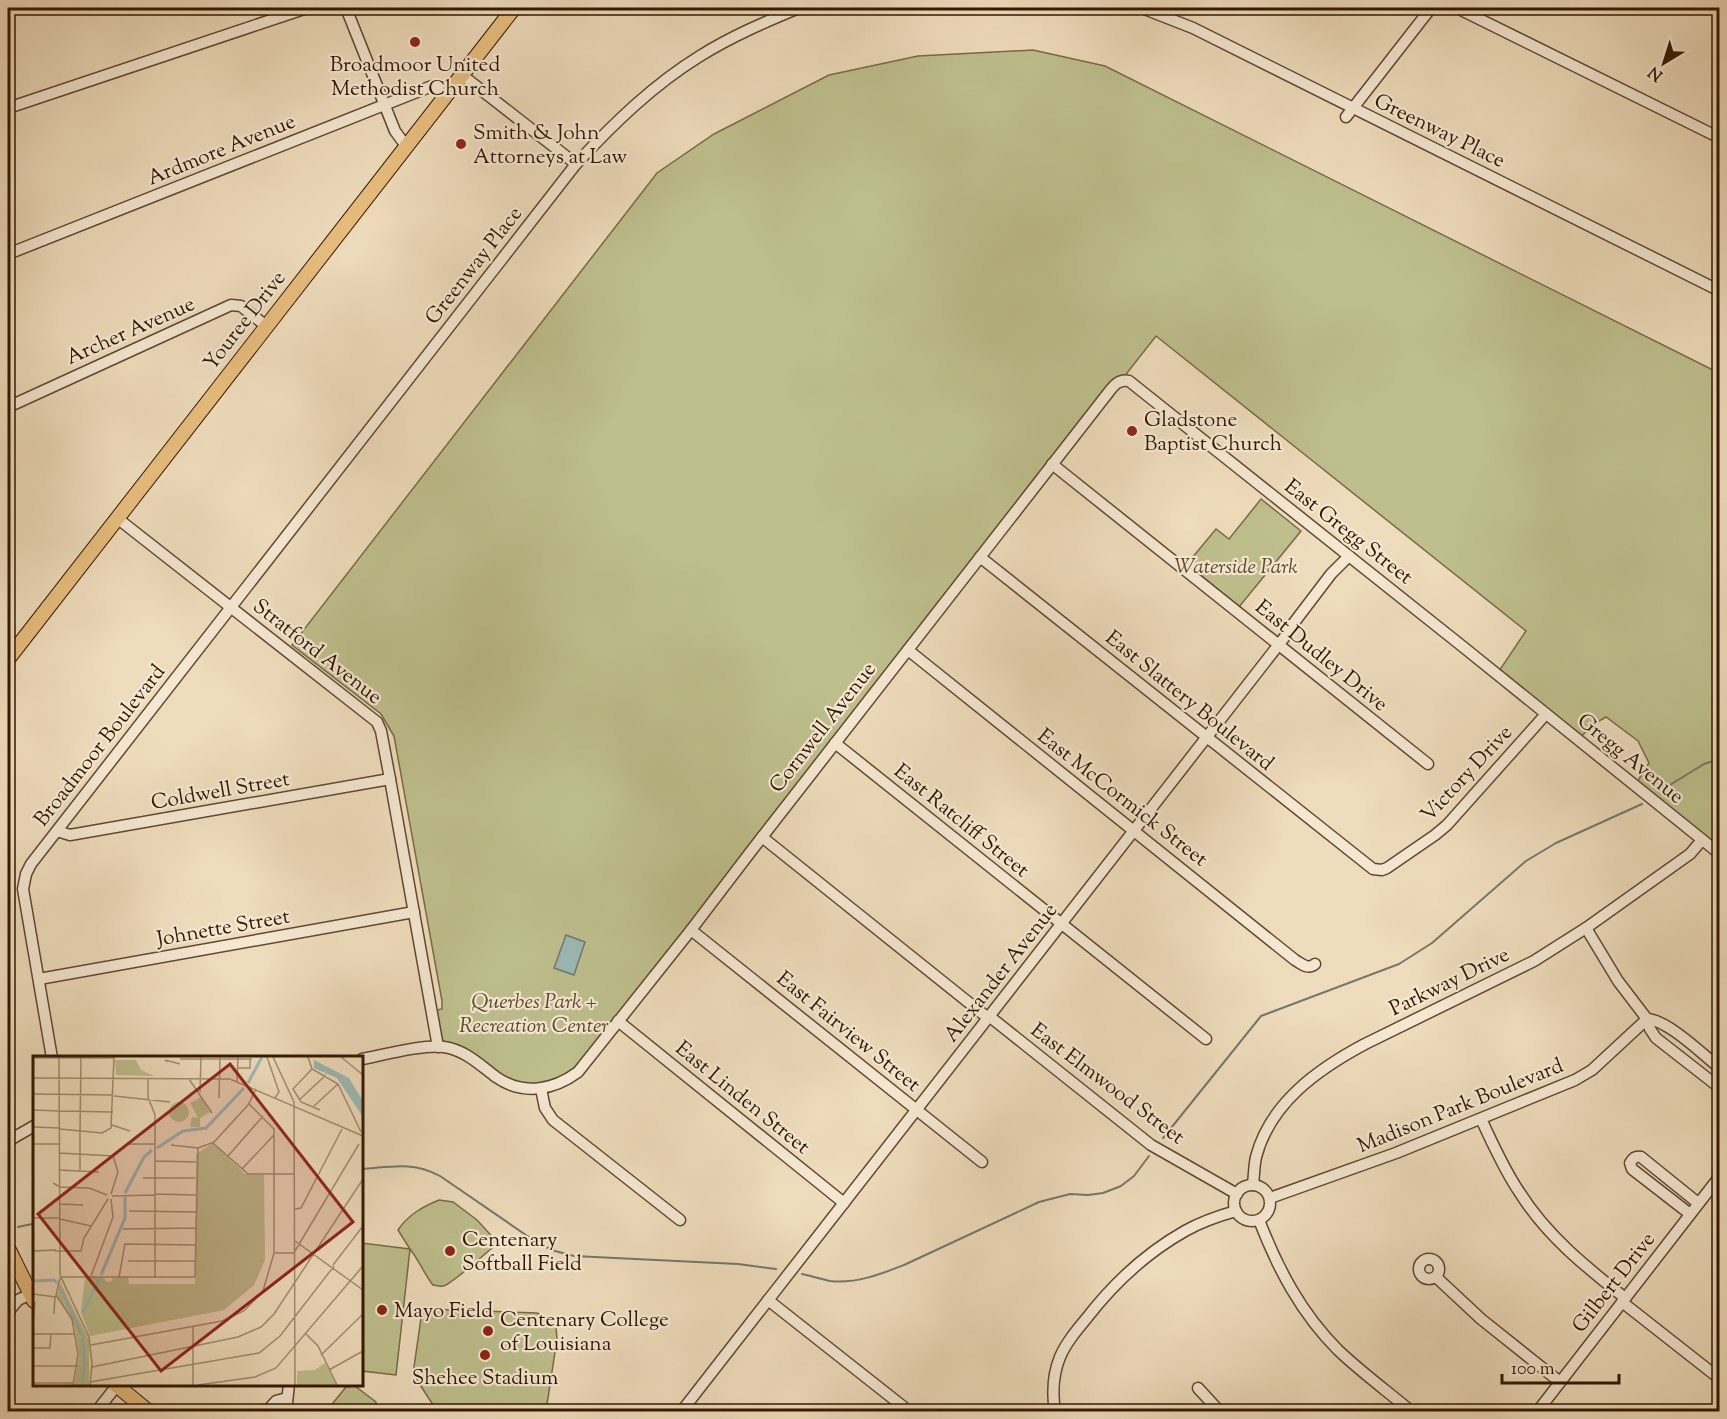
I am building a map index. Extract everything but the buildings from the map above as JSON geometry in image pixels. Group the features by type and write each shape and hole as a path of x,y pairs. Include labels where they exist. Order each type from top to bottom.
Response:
{"main road":[{"name":"Youree Drive","path":"8,659 514,8"},
{"path":"8,1248 33,1297"},
{"path":"118,1386 150,1412"}],"street":[{"path":"8,108 307,8"},
{"path":"346,8 395,131 406,146"},
{"name":"Greenway Place","path":"231,608 576,164 626,112 687,64 745,31 799,8"},
{"name":"Greenway Place","path":"1142,8 1193,28 1350,112 1719,291"},
{"path":"1350,112 1431,8"},
{"path":"1457,8 1719,138"},
{"path":"462,75 576,164"},
{"name":"Ardmore Avenue","path":"8,254 432,86 449,90"},
{"name":"Archer Avenue","path":"8,407 231,305 241,306 266,326"},
{"name":"Cornwell Avenue","path":"541,1089 562,1083 578,1072 1114,385 1121,380 1127,381"},
{"name":"East Gregg Street","path":"1127,381 1546,714"},
{"name":"East Dudley Drive","path":"1052,464 1428,764"},
{"name":"Stratford Avenue","path":"117,518 377,722 381,731 438,1047"},
{"name":"Alexander Avenue","path":"681,1412 1062,924 1331,574 1349,556"},
{"name":"East Slattery Boulevard","path":"980,557 1370,868 1378,870"},
{"name":"Broadmoor Boulevard","path":"52,1056 23,884 28,869 231,608"},
{"name":"East McCormick Street","path":"908,650 1295,960 1307,967 1316,964"},
{"name":"Gregg Avenue","path":"1546,714 1719,854"},
{"name":"Victory Drive","path":"1378,870 1387,868 1441,831 1546,714"},
{"name":"East Ratcliff Street","path":"835,743 1206,1039"},
{"name":"Coldwell Street","path":"57,831 70,835 390,779"},
{"name":"East Elmwood Street","path":"762,837 1151,1145 1237,1194"},
{"name":"Parkway Drive","path":"1253,1185 1255,1159 1267,1130 1286,1102 1318,1072 1341,1056 1534,961 1586,928 1690,854 1702,840"},
{"name":"Johnette Street","path":"39,979 414,912"},
{"path":"1586,928 1618,981 1647,1019 1656,1038 1719,1088"},
{"name":"East Fairview Street","path":"691,930 982,1162"},
{"path":"1647,1019 1666,1025 1719,1068"},
{"name":"Madison Park Boulevard","path":"1270,1198 1396,1153 1575,1080 1592,1070 1647,1019"},
{"name":"East Linden Street","path":"618,1021 844,1203"},
{"path":"363,1059 438,1047 450,1048 466,1055 504,1082 530,1089 541,1089 545,1108 553,1120 680,1220"},
{"path":"1481,1119 1520,1194 1558,1240 1624,1300 1719,1379"},
{"path":"8,1141 33,1127"},
{"path":"1690,1214 1632,1169 1630,1163 1632,1159 1641,1157 1698,1203"},
{"name":"Gilbert Drive","path":"1538,1412 1719,1176"},
{"path":"1253,1185 1263,1188 1270,1198 1269,1210 1259,1220 1248,1221 1236,1211 1234,1202 1237,1194 1245,1186 1253,1185"},
{"path":"1055,1412 1055,1372 1060,1357 1066,1345 1109,1291 1142,1260 1184,1232 1204,1221 1236,1211"},
{"path":"1259,1220 1282,1275 1327,1338 1351,1362 1412,1412"},
{"path":"1436,1277 1481,1319 1560,1382"},
{"path":"8,1312 18,1300 33,1297"},
{"path":"768,1300 910,1412"},
{"path":"96,1412 116,1386"},
{"path":"286,1412 290,1386"},
{"path":"1198,1388 1220,1412"},
{"path":"266,1412 276,1401 287,1398"}],"green space":[{"name":"Querbes Park + Recreation Center","path":"1033,50 1105,66 1719,373 1719,847 1637,782 1649,763 1638,741 1606,717 1592,725 1581,737 1499,671 1526,631 1156,336 578,1072 529,1089 444,1047 432,1011 442,1009 442,1001 394,736 381,714 292,645 657,173 714,134 829,75 918,56"},
{"name":"Waterside Park","path":"1261,499 1301,531 1239,607 1187,564 1216,529 1229,539"},
{"name":"Centenary Softball Field","path":"439,1200 453,1202 477,1220 498,1243 447,1284 433,1285 398,1230 416,1212"},
{"name":"Mayo Field","path":"363,1243 410,1249 396,1375 363,1371"},
{"name":"Shehee Stadium","path":"428,1309 537,1313 548,1318 556,1326 557,1339 546,1411 437,1411 413,1374 421,1318"},
{"path":"355,1386 376,1402 375,1411 328,1411 346,1387"}],"water":[{"path":"566,935 585,942 574,975 554,968"}],"waterway":[{"path":"1665,788 1704,764 1720,759"},
{"path":"1163,1138 1261,1016 1399,964 1432,943 1526,861 1556,843 1642,804"},
{"path":"802,1274 840,1282 877,1275 904,1265 1039,1202 1070,1194 1103,1193 1121,1186 1134,1176 1149,1156"},
{"path":"363,1169 401,1166 430,1171 539,1244 574,1256 738,1264 776,1269"},
{"path":"18,1227 33,1224"}],"place":[{"name":"Broadmoor United Methodist Church","path":"415,42"},
{"name":"Smith & John Attorneys at Law","path":"461,144"},
{"name":"Gladstone Baptist Church","path":"1132,431"},
{"name":"Centenary Softball Field","path":"450,1251"},
{"name":"Mayo Field","path":"382,1310"},
{"name":"Centenary College of Louisiana","path":"488,1331"},
{"name":"Shehee Stadium","path":"485,1355"}]}
